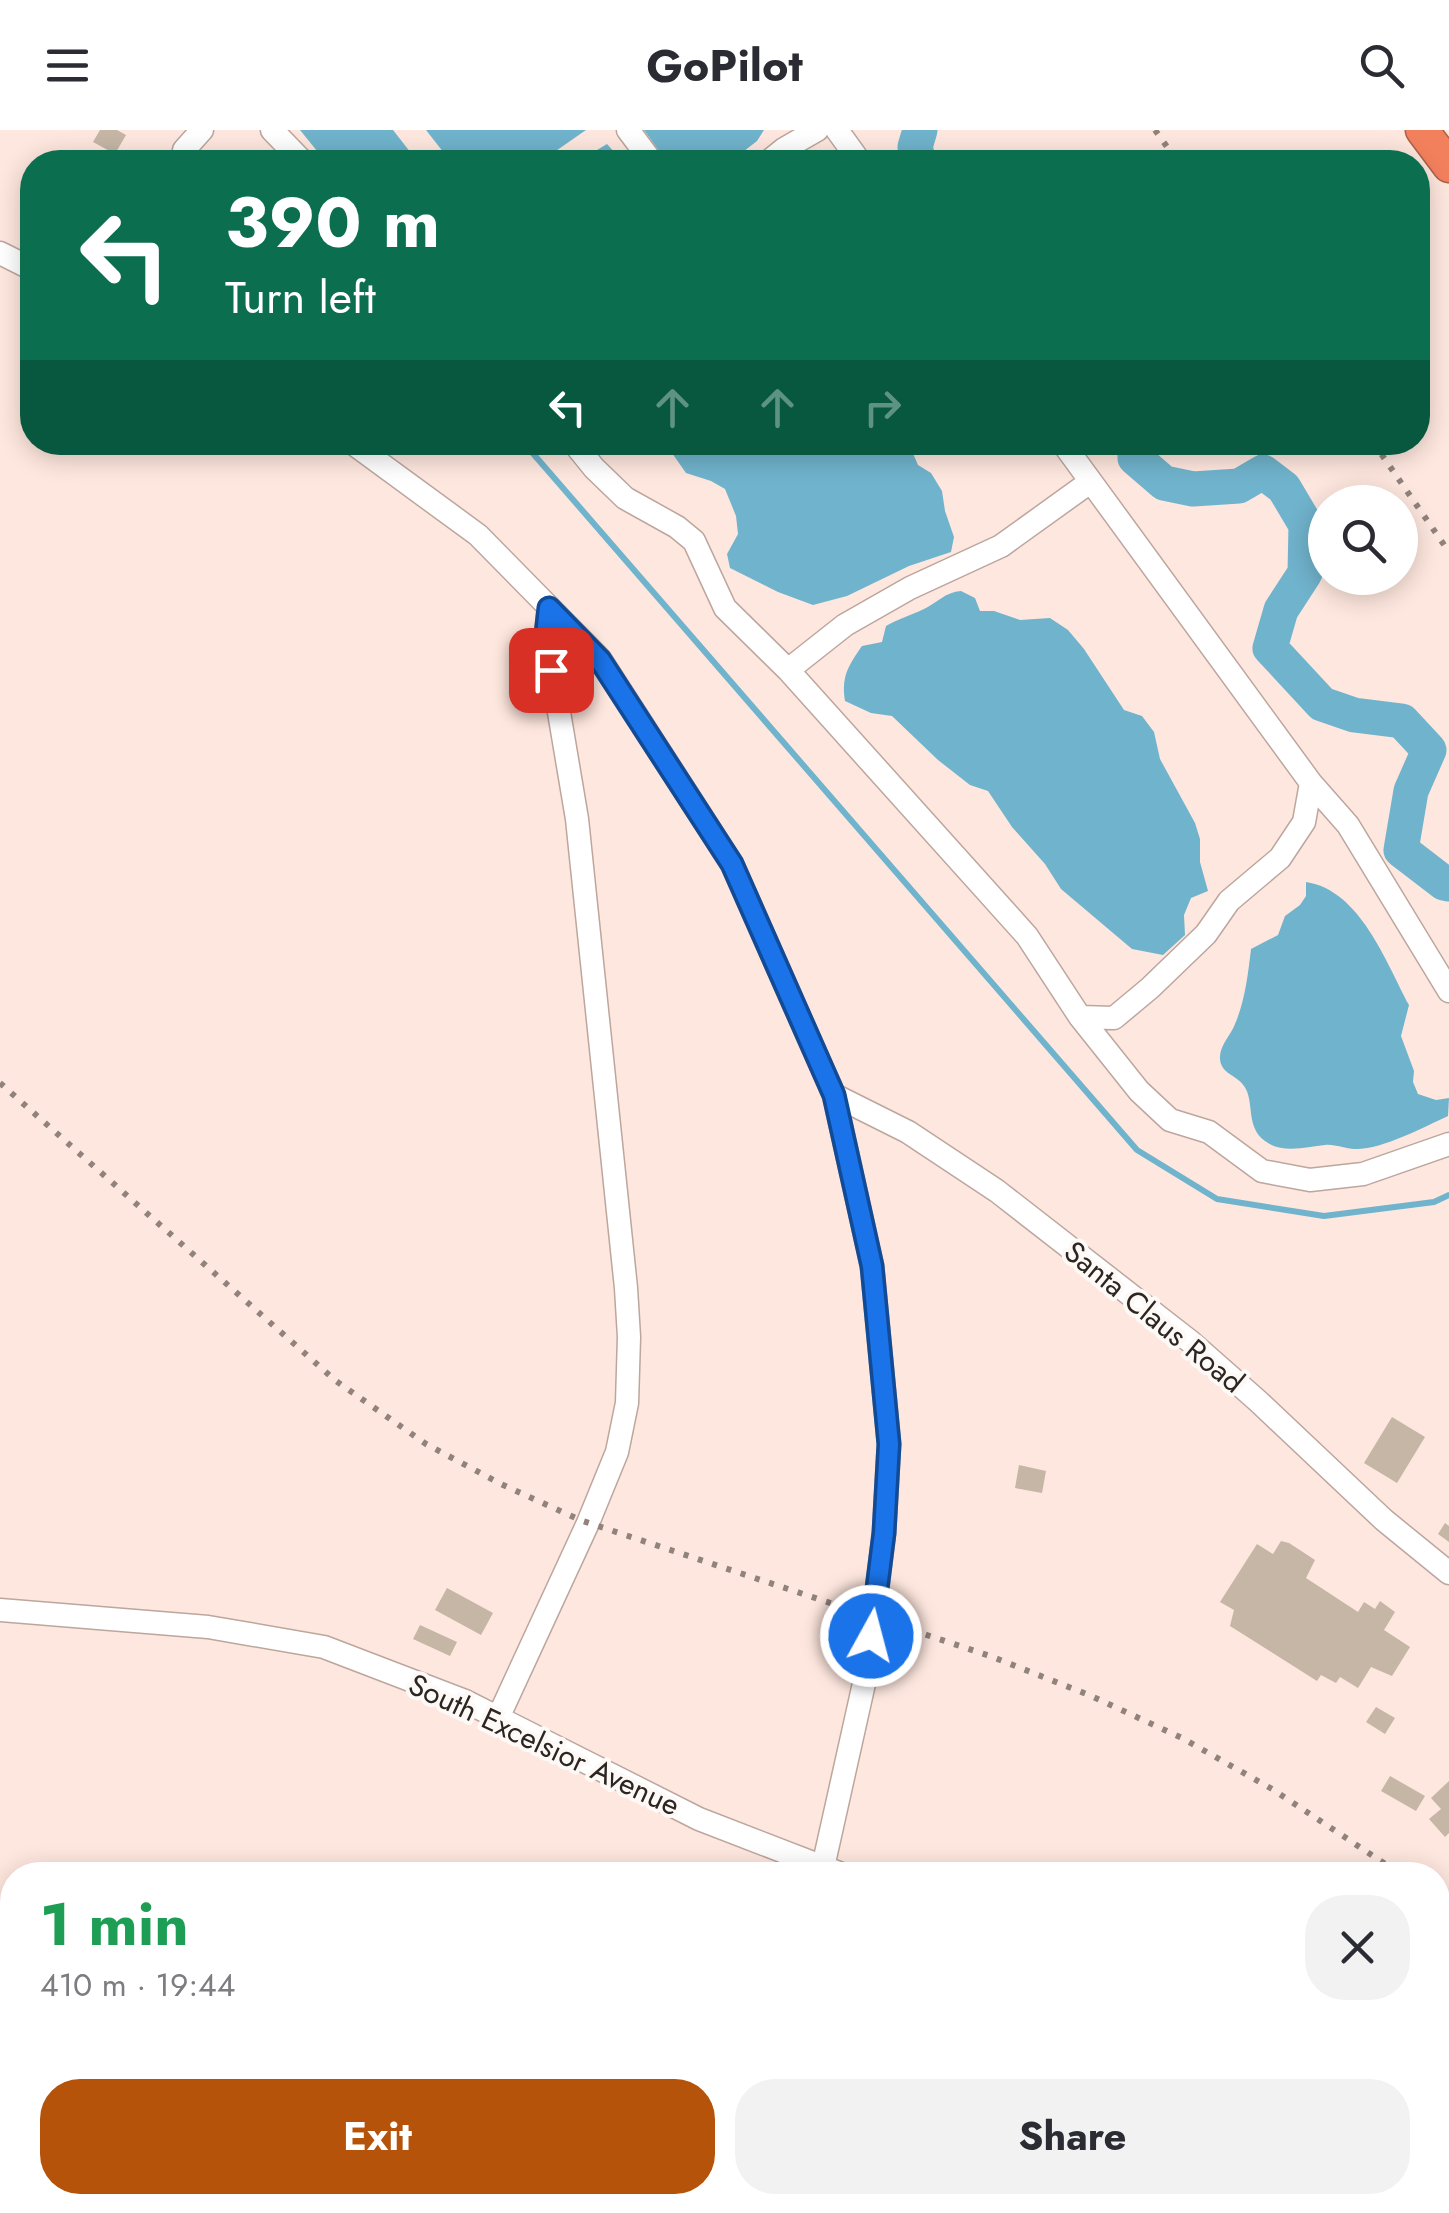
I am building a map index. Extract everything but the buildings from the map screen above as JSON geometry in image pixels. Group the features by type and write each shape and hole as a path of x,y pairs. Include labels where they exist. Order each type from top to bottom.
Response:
{"highway":[{"path":"1422,130 1449,166"}],"street":[{"path":"184,150 202,130"},
{"path":"272,130 291,150"},
{"path":"783,150 817,130"},
{"path":"369,455 478,535 600,660 732,864 834,1095 872,1266 889,1444 884,1533 867,1670 835,1862"},
{"path":"584,455 625,498 694,541 725,608 788,670 1027,936 1080,1017 1139,1090 1170,1120 1209,1132 1262,1171 1310,1180 1363,1174 1449,1144"},
{"path":"1071,455 1311,783 1348,825 1449,990"},
{"path":"788,670 845,626 910,588 1000,546 1090,482"},
{"path":"498,1718 617,1452 628,1370 628,1321 614,1170 577,819 546,635 549,608"},
{"path":"1080,1017 1114,1018 1206,934 1229,902 1280,858 1304,822 1311,783"},
{"name":"Santa Claus Road","path":"834,1095 908,1132 997,1190 1191,1342 1384,1520 1449,1573"},
{"name":"South Excelsior Avenue","path":"0,1610 208,1626 324,1647 465,1701 699,1819 810,1862"}],"water":[{"path":"300,130 393,130 409,150 316,150"},
{"path":"426,130 586,130 557,150 442,150"},
{"path":"644,130 764,130 745,150 658,150"},
{"path":"673,455 914,455 942,491 954,537 951,552 909,566 847,596 813,605 730,568 727,554 738,534 736,516 725,489 686,473"},
{"path":"961,591 975,598 980,611 994,611 1020,620 1050,618 1068,630 1124,710 1142,716 1154,732 1160,759 1195,823 1208,891 1191,898 1184,915 1185,935 1163,955 1132,949 1061,889 988,791 970,785 938,760 892,716 871,713 845,701 847,672 862,646 882,642 886,626"},
{"path":"1306,882 1342,899 1381,949 1409,1005 1401,1036 1414,1071 1413,1082 1418,1094 1436,1100 1449,1098 1448,1116 1377,1146 1351,1149 1329,1145 1286,1149 1265,1141 1255,1129 1247,1092 1223,1068 1220,1054 1241,1006 1251,949 1278,935 1285,916 1306,896"}],"waterway":[{"path":"916,150 920,130"},
{"path":"534,455 1137,1150 1217,1199 1324,1216 1434,1202 1449,1195"},
{"path":"1135,455 1164,483 1193,489 1239,486 1263,472 1284,488 1306,525 1305,573 1281,610 1270,648 1322,704 1354,715 1402,721 1429,750 1411,791 1401,850 1449,884"}],"railway":[{"path":"1155,130 1169,150"},
{"path":"1382,455 1449,552"},
{"path":"0,1083 336,1381 426,1444 580,1520 990,1656 1089,1695 1182,1738 1272,1789 1382,1862"}],"route":[{"path":"551,670 546,635 549,608 600,660 732,864 834,1095 872,1266 889,1444 884,1533 871,1636"}]}
